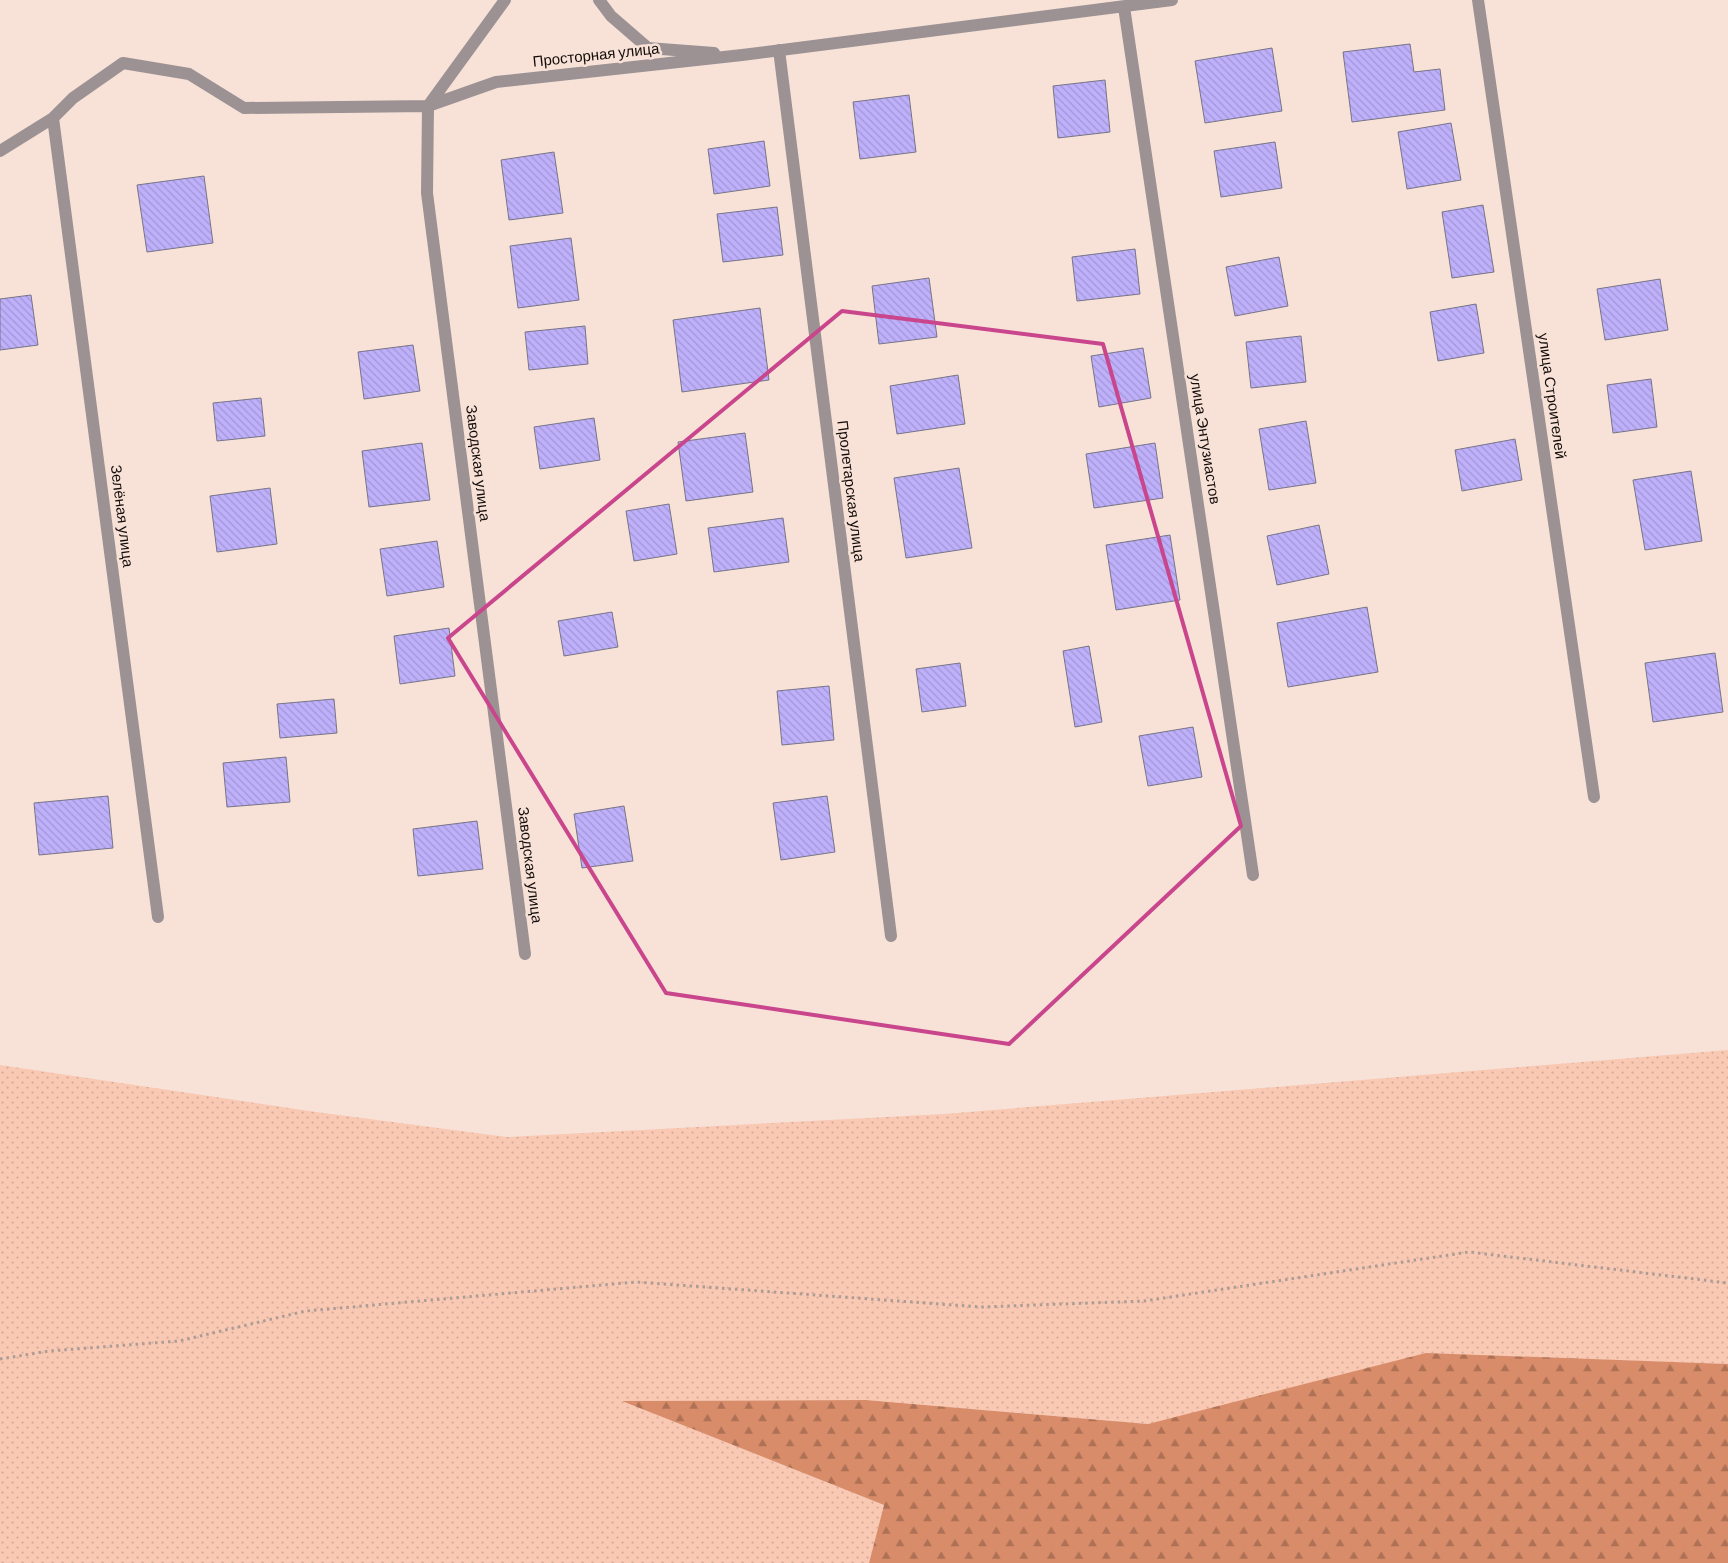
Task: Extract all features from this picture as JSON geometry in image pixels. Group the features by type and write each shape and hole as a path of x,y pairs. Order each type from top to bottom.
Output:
{"street":[{"path":"428,106 505,0"},
{"path":"599,0 611,16 648,48 742,55"},
{"name":"Просторная улица","path":"0,151 53,118 73,98 123,63 190,74 244,108 428,106 496,82 742,55 1172,0"},
{"name":"улица Строителей","path":"1478,0 1594,797"},
{"name":"улица Энтузиастов","path":"1124,7 1253,875"},
{"name":"Пролетарская улица","path":"779,50 891,936"},
{"name":"Заводская улица","path":"428,106 427,193 525,954"},
{"name":"Зелёная улица","path":"53,118 158,917"}],"path":[{"path":"0,1359 49,1351 179,1341 306,1311 636,1282 981,1307 1144,1301 1469,1252 1728,1283"}],"highlighted area":[{"path":"842,311 1103,344 1241,826 1009,1044 666,993 448,638"}],"shaded area":[{"path":"1728,1050 1728,1364 1462,1355 1148,1424 866,1400 624,1401 884,1505 869,1563 0,1563 0,1065 316,1112 507,1137 944,1114"}],"green space":[{"path":"1426,1353 1728,1364 1728,1563 869,1563 884,1505 622,1401 866,1400 1148,1424"}],"building":[{"path":"1410,44 1414,72 1440,69 1445,110 1352,122 1343,52"},
{"path":"1272,48 1282,111 1205,123 1195,61"},
{"path":"1105,80 1110,132 1058,138 1053,86"},
{"path":"909,95 916,152 860,159 853,102"},
{"path":"1451,123 1461,180 1407,189 1398,132"},
{"path":"764,141 770,186 714,194 708,149"},
{"path":"1275,142 1282,188 1221,197 1214,151"},
{"path":"554,152 563,213 509,220 501,160"},
{"path":"204,176 213,243 147,252 137,185"},
{"path":"1483,205 1494,272 1452,278 1442,212"},
{"path":"777,207 783,255 723,262 717,214"},
{"path":"571,238 579,300 518,308 510,246"},
{"path":"1135,249 1140,294 1077,301 1072,257"},
{"path":"1279,257 1288,306 1235,316 1226,267"},
{"path":"929,278 937,337 879,344 872,286"},
{"path":"1660,279 1668,330 1605,340 1597,289"},
{"path":"31,295 38,345 0,350 0,299"},
{"path":"1476,304 1484,353 1438,361 1430,312"},
{"path":"760,308 769,380 682,392 673,320"},
{"path":"585,326 588,364 529,370 525,332"},
{"path":"1301,336 1306,382 1251,388 1246,342"},
{"path":"413,345 420,391 364,399 358,352"},
{"path":"1143,348 1151,398 1099,407 1091,356"},
{"path":"958,375 965,424 897,434 890,386"},
{"path":"1651,379 1657,427 1613,433 1607,385"},
{"path":"261,398 265,436 217,441 213,403"},
{"path":"594,418 600,460 540,469 534,427"},
{"path":"1306,421 1316,483 1269,490 1259,429"},
{"path":"745,433 753,492 686,501 678,442"},
{"path":"1515,439 1522,480 1462,491 1455,450"},
{"path":"422,443 430,500 369,507 362,451"},
{"path":"1155,443 1163,498 1094,508 1086,454"},
{"path":"959,468 972,548 906,558 894,478"},
{"path":"1691,471 1702,541 1645,550 1633,480"},
{"path":"270,488 277,544 217,552 210,496"},
{"path":"669,504 677,554 634,561 626,511"},
{"path":"783,518 789,562 714,572 708,528"},
{"path":"1319,525 1329,574 1277,585 1267,536"},
{"path":"1170,535 1180,600 1116,610 1106,545"},
{"path":"437,541 444,587 387,596 380,549"},
{"path":"1367,607 1378,672 1288,687 1277,623"},
{"path":"612,612 618,647 564,656 558,621"},
{"path":"449,628 455,676 400,684 394,636"},
{"path":"1089,646 1102,722 1075,727 1063,651"},
{"path":"1715,653 1723,712 1653,722 1645,663"},
{"path":"960,663 966,706 922,712 916,669"},
{"path":"829,686 834,740 782,745 777,691"},
{"path":"334,699 337,733 280,738 277,704"},
{"path":"1193,727 1202,777 1148,786 1139,736"},
{"path":"286,757 290,802 227,807 223,763"},
{"path":"108,796 113,848 39,855 34,803"},
{"path":"827,796 835,852 781,860 773,803"},
{"path":"624,806 633,861 582,868 574,814"},
{"path":"477,821 483,869 418,876 413,829"}]}
